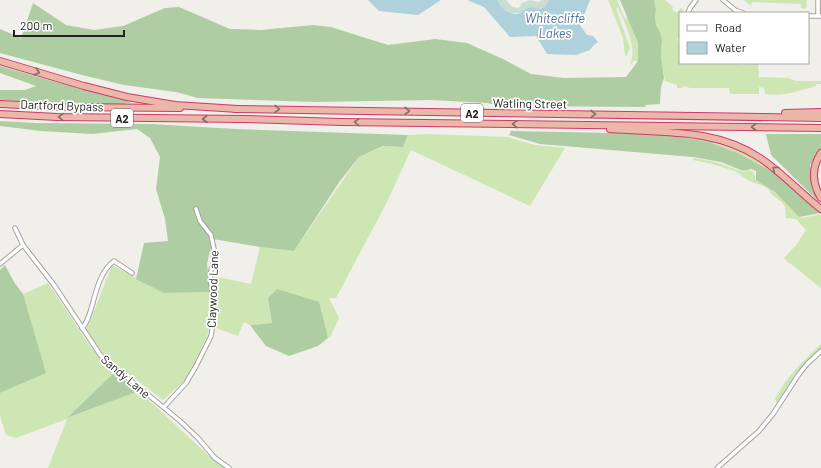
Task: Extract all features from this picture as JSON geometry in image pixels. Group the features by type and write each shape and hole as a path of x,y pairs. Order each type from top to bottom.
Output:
{"highway":[{"name":"A2","path":"0,60 84,86 127,97 176,105 236,109"},
{"name":"Dartford Bypass","path":"0,104 62,107 236,109"},
{"name":"Watling Street","path":"236,109 821,118"},
{"path":"705,116 821,112"},
{"name":"Dartford Bypass","path":"0,114 65,117 244,119"},
{"name":"Watling Street","path":"244,119 341,122 821,128"},
{"path":"554,125 680,133 721,140 742,148 760,158 821,209"},
{"path":"821,153 814,170 817,191 821,198"}],"street":[{"path":"724,0 733,11"},
{"path":"818,0 819,16"},
{"path":"688,12 694,1"},
{"name":"Claywood Lane","path":"164,407 186,383 204,352 211,336 213,303 210,274 213,264 214,249 210,235 200,221 196,209"},
{"name":"Sandy Lane","path":"15,228 23,245 54,285 101,356 164,407 198,438 215,458 229,468"},
{"path":"0,264 23,245"},
{"path":"82,328 87,323 96,292 108,266 114,261 132,273"},
{"path":"717,468 759,431 773,414 799,374 821,351"}],"green space":[{"path":"498,0 506,0 512,7 518,9 522,3 530,0 538,2 542,0 549,0 543,8 528,9 521,13 511,13 501,6"},
{"path":"608,0 617,0 625,19 628,18 638,43 638,61 637,62 635,60 629,66 632,60 632,45 630,36 617,7 616,8 630,48 626,57 623,38"},
{"path":"620,0 654,0 656,9 656,25 662,39 661,56 664,78 661,87 660,104 646,105 645,107 501,106 487,103 431,100 316,102 198,98 176,92 124,85 0,53 0,29 21,38 33,3 66,25 94,30 123,26 165,8 179,7 230,29 261,30 313,25 331,27 388,45 435,39 467,43 503,59 531,74 564,78 626,77 638,61 638,43"},
{"path":"654,0 665,0 673,7 672,9 676,13 681,8 683,10 682,12 679,12 679,38 677,39 679,44 679,64 758,64 759,78 788,78 796,81 821,81 821,84 816,84 816,86 797,92 778,95 765,94 764,88 759,87 759,94 730,94 729,88 690,88 684,86 682,88 677,88 677,85 665,81 661,56 662,39 656,25 656,9"},
{"path":"744,0 807,0 806,9 801,8 801,4 752,2 751,6"},
{"path":"0,66 132,102 124,104 75,104 0,100 0,90 25,90 36,86 0,73"},
{"path":"0,121 36,123 151,124 236,129 408,135 403,147 383,146 359,157 340,181 294,251 213,239 207,264 210,292 164,293 136,279 144,243 168,241 165,219 156,189 160,157 150,138 137,129 92,134 41,131 0,126"},
{"path":"511,131 663,134 709,142 738,153 778,175 821,213 799,217 775,192 756,180 756,171 751,169 743,171 721,162 693,157 540,144 509,135"},
{"path":"426,134 508,137 535,145 565,148 530,206 411,150 386,204 336,298 329,298 339,318 330,338 268,298 272,323 250,325 244,322 238,336 216,328 213,276 251,284 260,247 294,251 359,157 385,146 403,147 408,135"},
{"path":"766,134 821,134 821,148 810,165 812,188 819,202 771,155"},
{"path":"671,135 712,139 752,155 778,175 733,151 709,142"},
{"path":"693,158 715,162 743,172 748,170 754,172 755,179 775,192 799,217 802,218 821,214 821,288 784,258 797,244 806,230 796,219 786,218 785,207 782,202 772,195 768,189 749,181 735,171 693,160"},
{"path":"5,265 14,282 23,294 46,373 0,393 0,270"},
{"path":"112,265 164,293 210,292 208,334 195,363 183,382 163,400 103,354 86,329"},
{"path":"48,283 92,349 115,372 68,418 139,391 208,455 225,468 48,468 67,419 16,438 6,435 0,416 0,393 45,373 23,294"},
{"path":"277,289 319,302 328,338 318,346 289,356 266,346 250,325 272,323 268,298"},
{"path":"821,344 821,349 805,365 777,404 775,399 789,377"},
{"path":"115,372 139,391 67,418"}],"water":[{"path":"368,0 441,0 418,15 379,11"},
{"name":"Whitecliffe Lakes","path":"467,0 498,0 505,10 517,14 531,7 544,7 549,0 590,0 585,13 577,21 587,35 593,36 598,42 590,50 576,55 547,54 536,36 510,37 484,7"}]}
